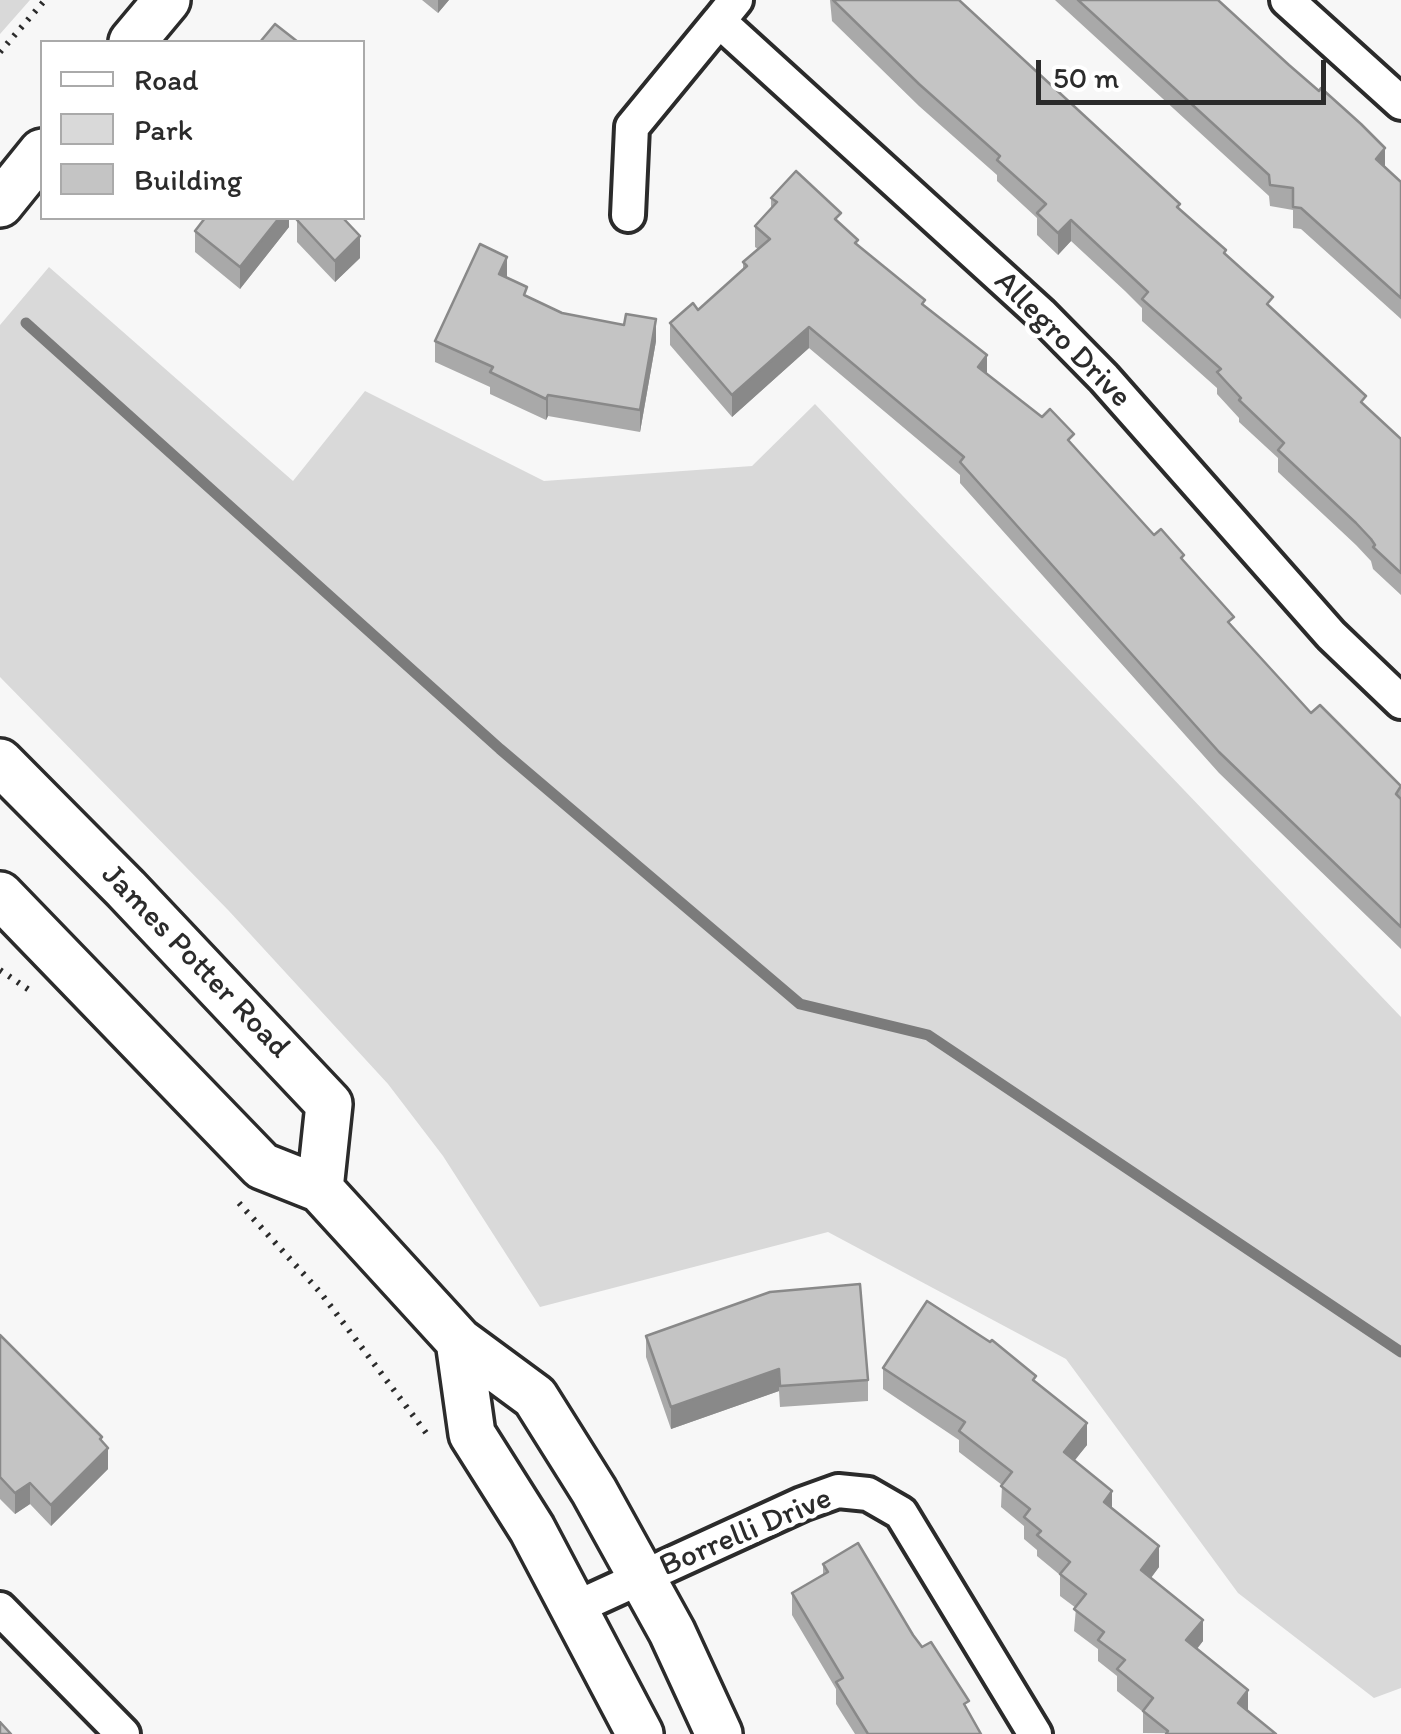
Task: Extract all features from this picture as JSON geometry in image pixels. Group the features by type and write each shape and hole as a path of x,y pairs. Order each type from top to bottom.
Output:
{"main road":[{"path":"134,40 167,0"},
{"path":"0,204 40,154"},
{"name":"James Potter Road","path":"0,762 180,945 328,1104 320,1189"},
{"path":"0,895 262,1166 320,1189 459,1341 535,1397 594,1490 680,1646 720,1734"},
{"path":"459,1341 472,1434 532,1529 640,1734"}],"street":[{"path":"1287,0 1401,103"},
{"path":"628,215 632,127 727,10"},
{"name":"Allegro Drive","path":"727,10 1104,378 1331,635 1401,702"},
{"name":"Borrelli Drive","path":"575,1608 802,1504 838,1491 868,1494 901,1512 1035,1734"},
{"path":"0,1609 123,1734"}],"path":[{"path":"0,52 45,0"},
{"path":"0,970 46,1002"},
{"path":"230,1193 320,1292 432,1440"}],"green space":[{"path":"0,0 30,0 0,34"},
{"path":"49,267 293,481 365,391 544,481 752,466 815,404 1401,1017 1401,1688 1374,1698 1238,1593 1066,1359 828,1232 540,1307 443,1156 388,1084 229,911 0,677 0,325"}],"building":[{"path":"833,0 959,0 1180,204 1177,207 1273,297 1267,304 1366,396 1361,402 1401,439 1401,573 1373,547 1356,523 1278,450 1284,443 1239,400 1217,372 1221,369 1142,299 1148,292 1071,220 1058,233 1037,213 1046,204 997,160 1000,156"},
{"path":"1078,0 1218,0 1361,124 1385,148 1376,159 1401,182 1401,298 1301,208 1293,207 1293,188 1270,185 1269,175"},
{"path":"275,24 295,40 262,40"},
{"path":"796,171 841,213 835,219 858,240 855,243 925,300 922,304 987,355 978,367 1042,417 1050,409 1074,434 1068,440 1154,535 1161,529 1184,555 1181,558 1234,617 1228,622 1311,713 1320,705 1401,786 1396,794 1401,799 1401,927 1219,752 960,462 964,457 809,327 732,395 670,323 693,303 698,310 747,266 743,262 770,239 755,226 777,202 771,198"},
{"path":"203,220 277,220 240,267 195,231"},
{"path":"297,220 345,220 360,236 335,261"},
{"path":"480,244 507,257 499,274 527,287 524,295 562,313 624,325 626,314 656,319 640,410 548,395 546,399 490,372 493,367 435,341"},
{"path":"860,1284 868,1380 780,1386 779,1369 671,1407 646,1336 770,1292"},
{"path":"927,1301 992,1340 1036,1376 1033,1380 1087,1423 1064,1452 1112,1491 1104,1502 1159,1546 1141,1570 1203,1620 1186,1640 1248,1690 1238,1703 1276,1734 1166,1734 1168,1731 1143,1711 1153,1698 1117,1669 1125,1660 1098,1640 1104,1632 1074,1609 1086,1594 1060,1574 1070,1562 1037,1535 1041,1531 1024,1517 1030,1509 1001,1486 1012,1472 959,1431 965,1422 883,1368"},
{"path":"0,1335 102,1437 108,1448 51,1505 30,1483 15,1493 0,1477"},
{"path":"858,1543 913,1635 922,1647 931,1642 969,1701 964,1704 981,1734 868,1734 836,1682 843,1678 792,1593 828,1572 823,1564"},
{"path":"0,1722 11,1734 0,1734"}],"waterway":[{"path":"26,323 500,749 800,1004 928,1035 1401,1352"}]}
